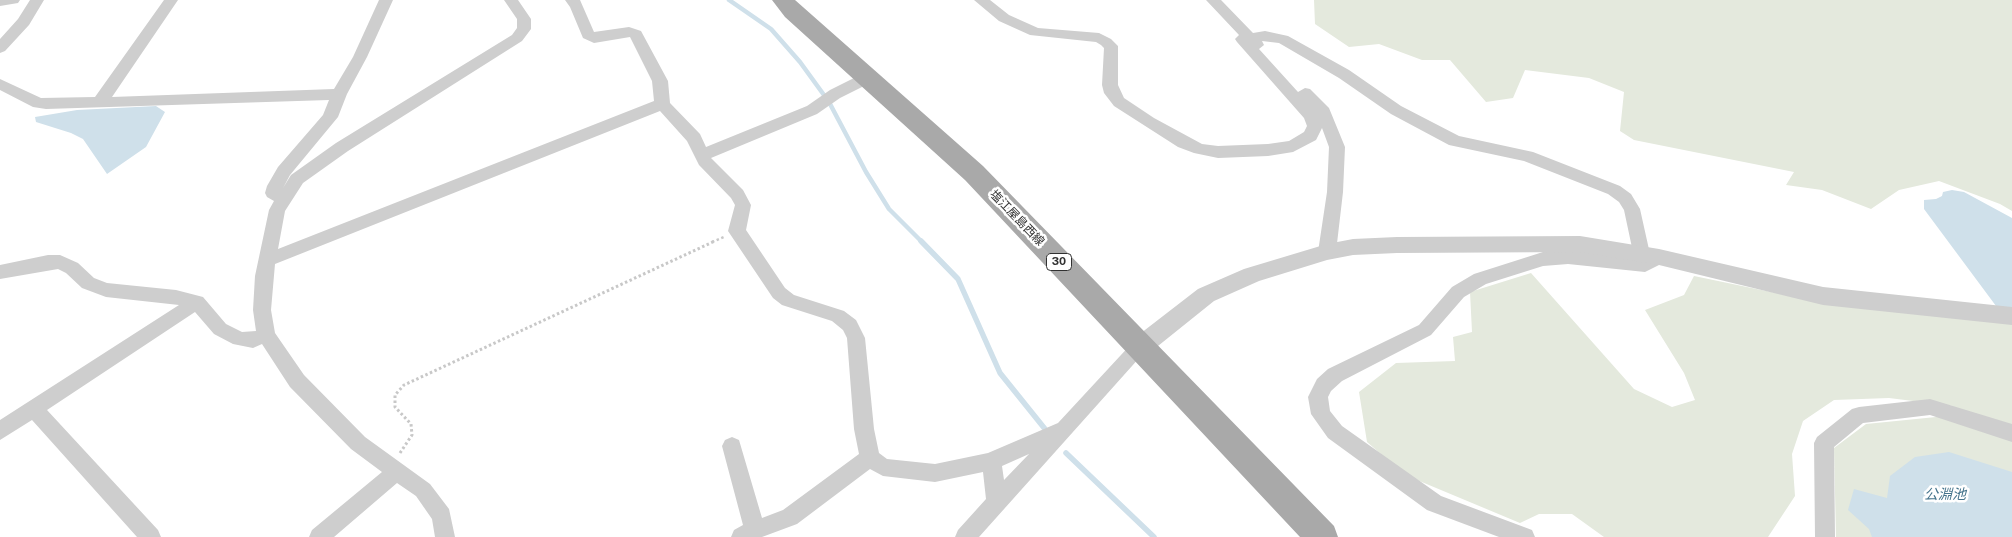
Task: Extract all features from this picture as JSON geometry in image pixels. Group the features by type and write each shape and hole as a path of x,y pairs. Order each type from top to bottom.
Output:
{"main road":[{"name":"塩江屋島西線","path":"783,0 794,12 974,173 1322,537"}],"street":[{"path":"0,2 13,0"},
{"path":"0,48 24,22 38,0"},
{"path":"100,102 171,0"},
{"path":"284,198 273,193 275,186 284,171 330,116 386,0"},
{"path":"445,537 442,516 423,490 358,442 297,381 266,335 262,310 267,260 277,210 298,179 318,162 433,92 470,65 517,38 524,29 524,19 511,0"},
{"path":"572,0 577,6 588,35 594,38 629,32 636,34 660,80 662,104 684,125 694,138 705,161 737,194 743,205 737,231 779,293 788,300 838,316 850,325 856,338 864,429 870,458 883,467 935,472 991,461 1064,429"},
{"path":"981,0 1004,18 1035,32 1099,38 1106,42 1110,46 1110,85 1112,93 1119,102 1184,143 1200,149 1218,152 1268,150 1293,146 1310,136 1315,126 1311,116 1242,39 1276,36 1344,74 1396,110 1455,141 1527,156 1614,190 1625,198 1632,209 1650,256"},
{"path":"1213,0 1324,112 1331,126 1337,147 1335,192 1327,252"},
{"path":"702,155 812,110 835,94 867,78"},
{"path":"0,84 38,103 339,94"},
{"path":"267,260 662,104"},
{"path":"965,537 1140,347 1206,295 1252,275 1327,252 1353,247 1397,245 1552,243 1595,246 1650,256 1823,296 2012,316"},
{"path":"1526,537 1434,503 1335,432 1322,414 1318,397 1324,385 1335,375 1425,330 1458,292 1480,279 1543,258 1568,257 1645,265 1650,256"},
{"path":"0,272 48,262 60,262 72,268 88,283 106,290 176,297 197,302 220,329 240,339 253,340 266,335"},
{"path":"0,431 197,302"},
{"path":"1825,537 1824,443 1859,415 1930,407 2012,433"},
{"path":"34,409 151,537"},
{"path":"732,446 748,533 790,517 870,458"},
{"path":"991,461 997,502"},
{"path":"319,537 391,467"}],"path":[{"path":"391,467 404,450 412,435 411,424 395,407 395,395 404,385 737,231"}],"shaded area":[{"path":"1314,0 2012,0 2012,211 2000,204 1939,181 1899,190 1871,209 1822,190 1786,185 1794,172 1634,140 1620,131 1624,92 1589,78 1525,70 1513,98 1486,102 1450,60 1422,60 1379,44 1349,47 1315,24"},
{"path":"1531,273 1634,389 1672,407 1695,400 1684,373 1645,310 1684,295 1694,276 1800,298 2012,323 2012,537 1836,537 1834,448 1866,424 1936,417 1953,406 1889,398 1834,400 1803,421 1792,454 1795,496 1768,537 1604,537 1572,514 1539,514 1520,523 1405,475 1367,442 1359,392 1396,363 1455,361 1453,337 1472,332 1470,292"}],"water":[{"path":"156,106 165,112 146,147 107,174 83,139 71,133 36,122 35,117 77,110"},
{"path":"1952,190 1964,192 2012,218 2012,308 1996,306 1924,209 1924,200 1936,199 1942,196 1943,192"},
{"name":"公淵池","path":"1949,452 2012,472 2012,537 1872,537 1869,529 1848,510 1854,489 1887,498 1890,476 1915,457"}],"waterway":[{"path":"729,0 771,29 800,62 829,102 866,172 889,209 921,241"},
{"path":"921,241 958,279 1000,373 1045,429"},
{"path":"1066,453 1154,537"}]}
